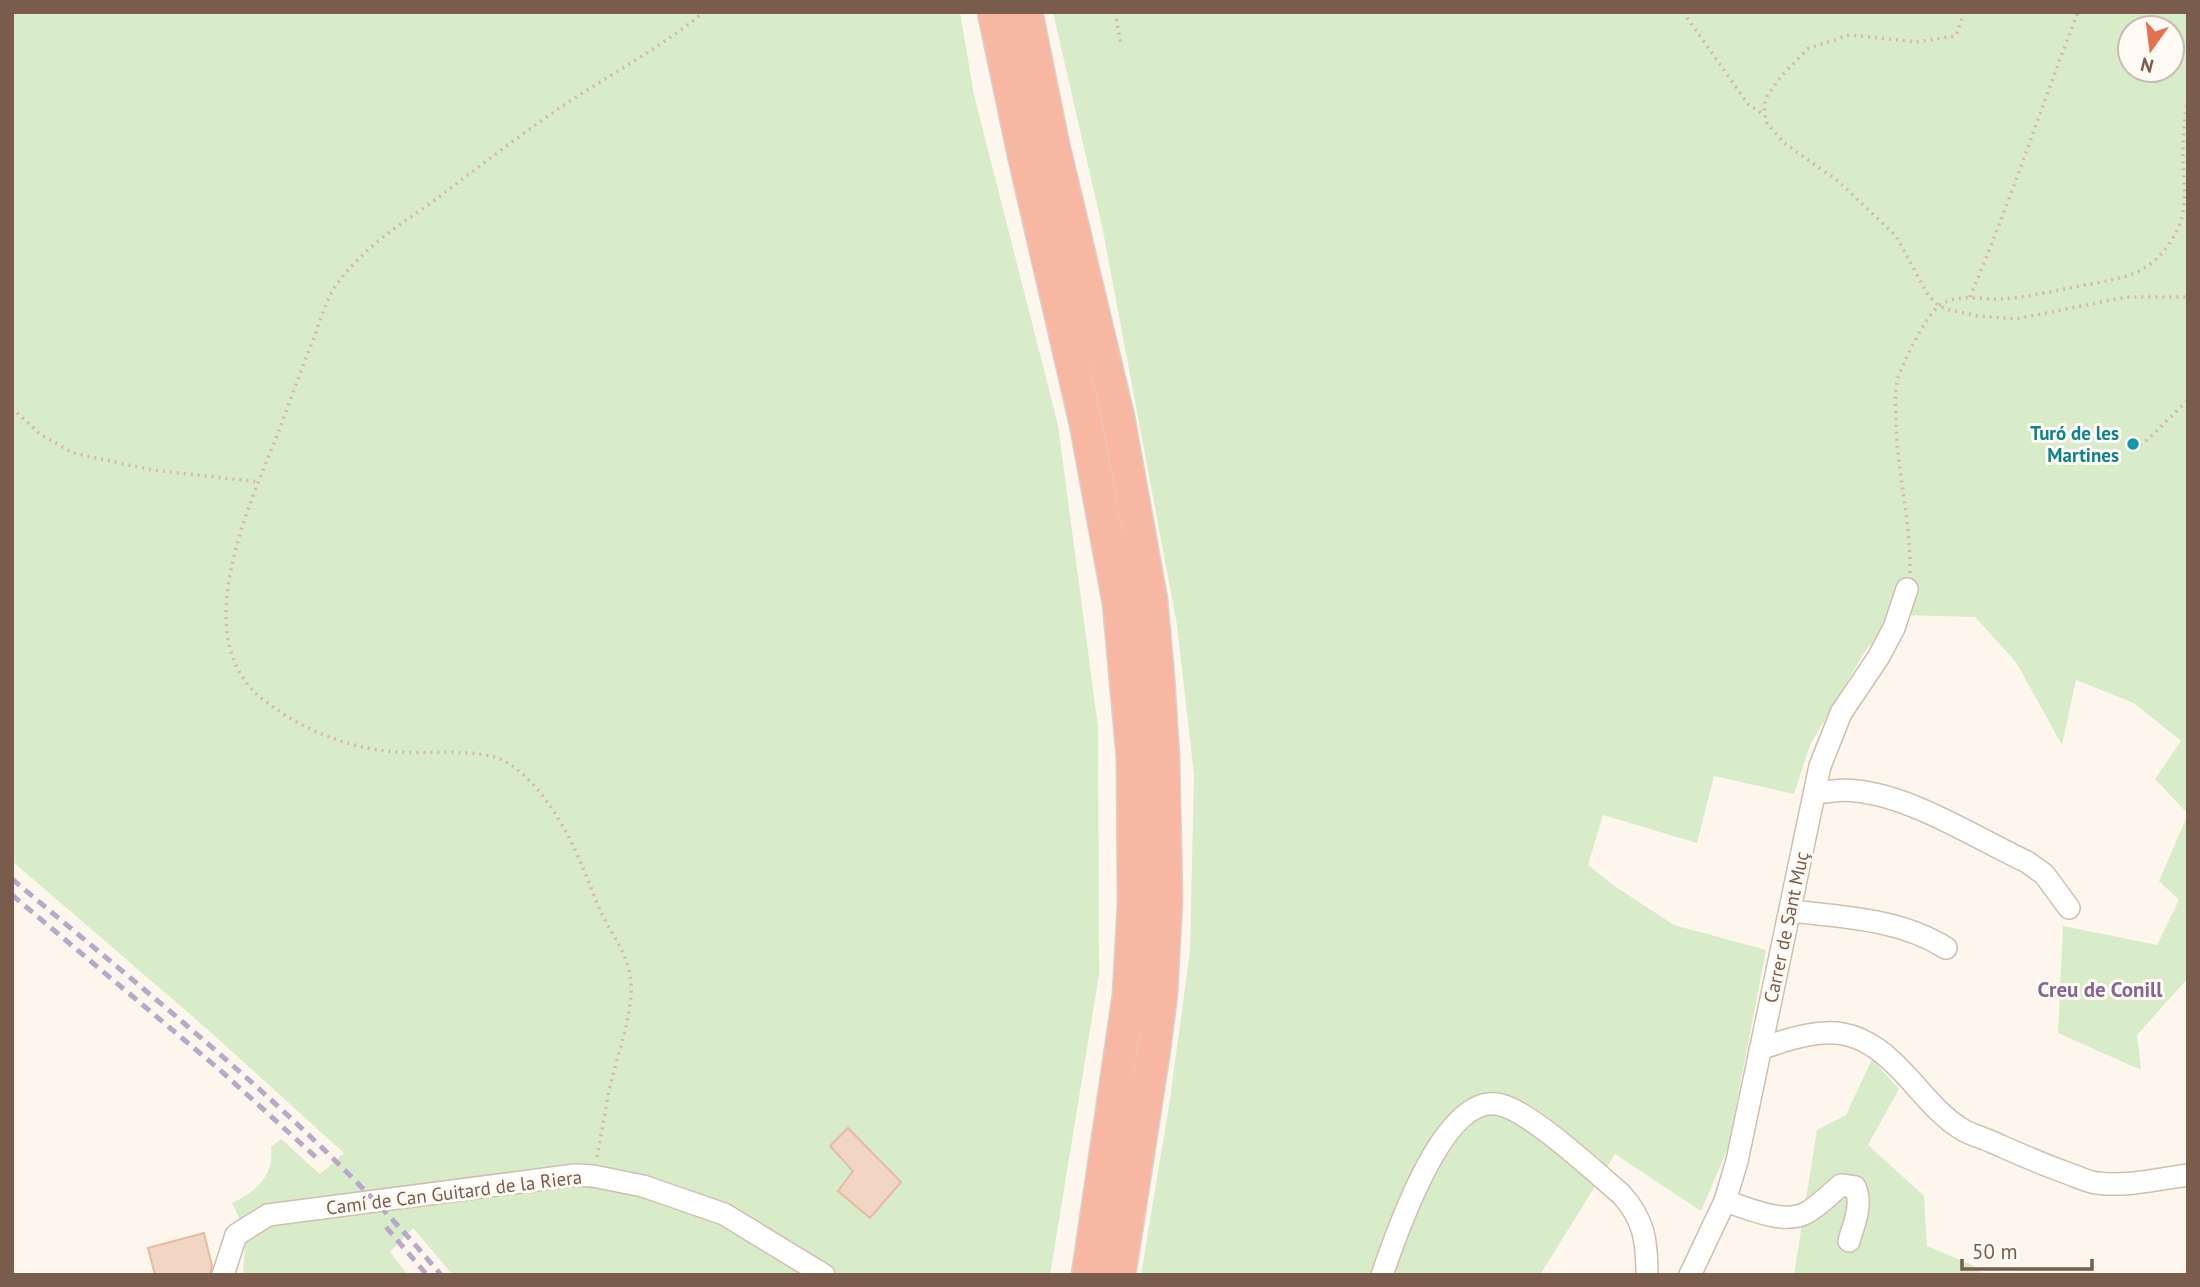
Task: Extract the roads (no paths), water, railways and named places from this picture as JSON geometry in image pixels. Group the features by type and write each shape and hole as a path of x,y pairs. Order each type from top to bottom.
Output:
{"highway":[{"path":"994,12 1089,436 1119,603 1133,758 1134,904 1129,995 1088,1275"},
{"path":"1026,12 1053,145 1120,430 1151,600 1161,730 1166,899 1161,994 1119,1275"}],"street":[{"name":"Carrer de Sant Muç","path":"1690,1275 1725,1201 1743,1136 1823,757 1841,713 1878,659 1900,615 1908,589"},
{"path":"1814,794 1856,790 1908,804 2027,862 2044,874 2069,908"},
{"path":"1791,911 1879,922 1909,929 1926,935 1946,948"},
{"path":"1760,1049 1811,1033 1843,1033 1881,1052 1897,1065 1948,1119 1965,1132 2034,1161 2095,1183 2120,1184 2188,1175"},
{"path":"1382,1275 1415,1187 1441,1143 1472,1112 1486,1105 1499,1104 1526,1116 1631,1205 1639,1217 1646,1242 1647,1275"},
{"name":"Camí de Can Guitard de la Riera","path":"223,1275 236,1235 268,1215 575,1175 643,1186 724,1214 824,1275"},
{"path":"1725,1201 1776,1215 1799,1216 1817,1206 1841,1185 1855,1187 1857,1208 1849,1241"}],"railway":[{"path":"12,879 180,1020 289,1117 393,1220 441,1275"},
{"path":"12,895 220,1070 319,1160"},
{"path":"386,1227 427,1275"}],"place":[{"name":"Turó de les Martines","path":"2133,444"}],"district":[{"name":"Creu de Conill","path":"2100,990"}]}
